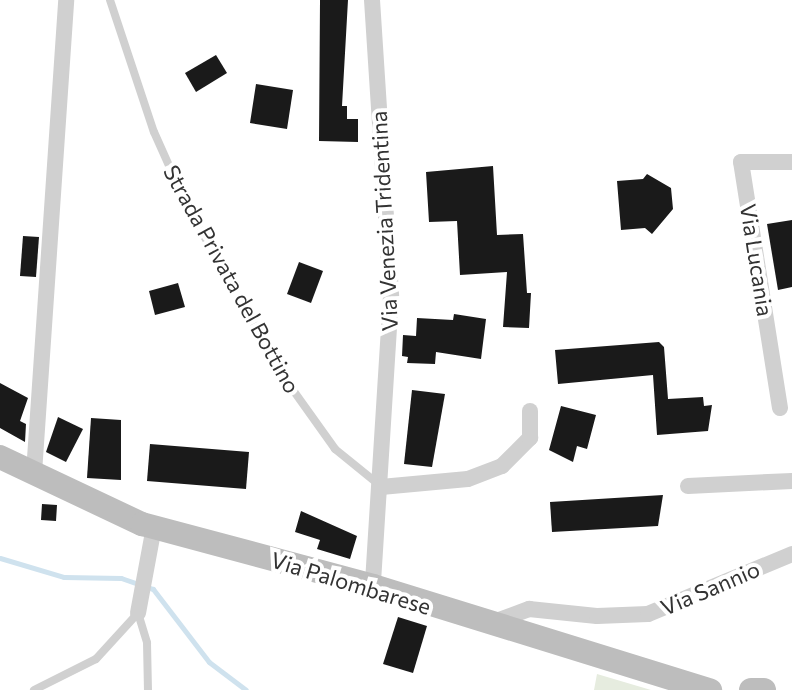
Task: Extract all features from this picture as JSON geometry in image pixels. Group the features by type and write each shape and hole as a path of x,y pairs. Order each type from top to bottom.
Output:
{"main road":[{"name":"Via Palombarese","path":"0,457 154,527 373,586 486,625 710,690"},
{"path":"751,690 764,690"}],"street":[{"path":"34,473 66,0"},
{"name":"Via Venezia Tridentina","path":"372,0 390,268 381,487 373,586"},
{"name":"Via Lucania","path":"780,408 741,162 792,162"},
{"path":"381,487 468,479 502,466 530,438 530,411"},
{"path":"688,486 792,481"},
{"path":"138,613 154,527"},
{"name":"Via Sannio","path":"486,625 522,609 597,616 648,614 792,554"}],"lane":[{"name":"Strada Privata del Bottino","path":"110,0 158,143 188,208 288,383 335,449 381,487"},
{"path":"34,690 96,659 138,613"},
{"path":"138,613 147,643 148,690"}],"shaded area":[{"path":"597,674 651,690 594,690"}],"building":[{"path":"320,0 348,0 342,106 347,106 347,119 358,119 358,142 319,141"},
{"path":"216,55 227,73 196,92 185,73"},
{"path":"256,84 293,90 287,129 250,123"},
{"path":"493,166 497,235 523,234 527,293 531,293 529,328 503,327 507,272 460,275 457,221 429,222 426,172"},
{"path":"647,174 671,188 673,209 652,234 645,228 621,230 617,181 643,179"},
{"path":"792,220 792,287 778,290 767,224"},
{"path":"23,236 39,237 36,277 20,276"},
{"path":"299,262 323,271 311,303 287,294"},
{"path":"178,283 185,307 155,315 149,291"},
{"path":"454,314 486,319 481,359 436,352 435,364 407,363 408,357 402,356 403,335 416,336 417,318 453,320"},
{"path":"659,342 664,347 668,399 703,397 704,406 712,405 708,431 657,435 653,375 558,384 555,350"},
{"path":"0,383 28,398 20,421 26,424 25,442 0,428"},
{"path":"412,390 445,394 432,467 404,464"},
{"path":"561,406 596,415 587,449 577,446 573,462 549,450"},
{"path":"58,417 83,429 66,462 46,452"},
{"path":"91,418 121,420 121,480 87,478"},
{"path":"150,444 249,452 246,489 147,481"},
{"path":"663,495 658,526 552,532 550,502"},
{"path":"42,504 57,505 56,521 41,520"},
{"path":"301,511 357,536 350,559 317,549 320,540 295,532"},
{"path":"398,617 427,626 413,673 383,664"}],"waterway":[{"path":"0,558 64,577 121,578 153,589 209,662 246,690"}]}
